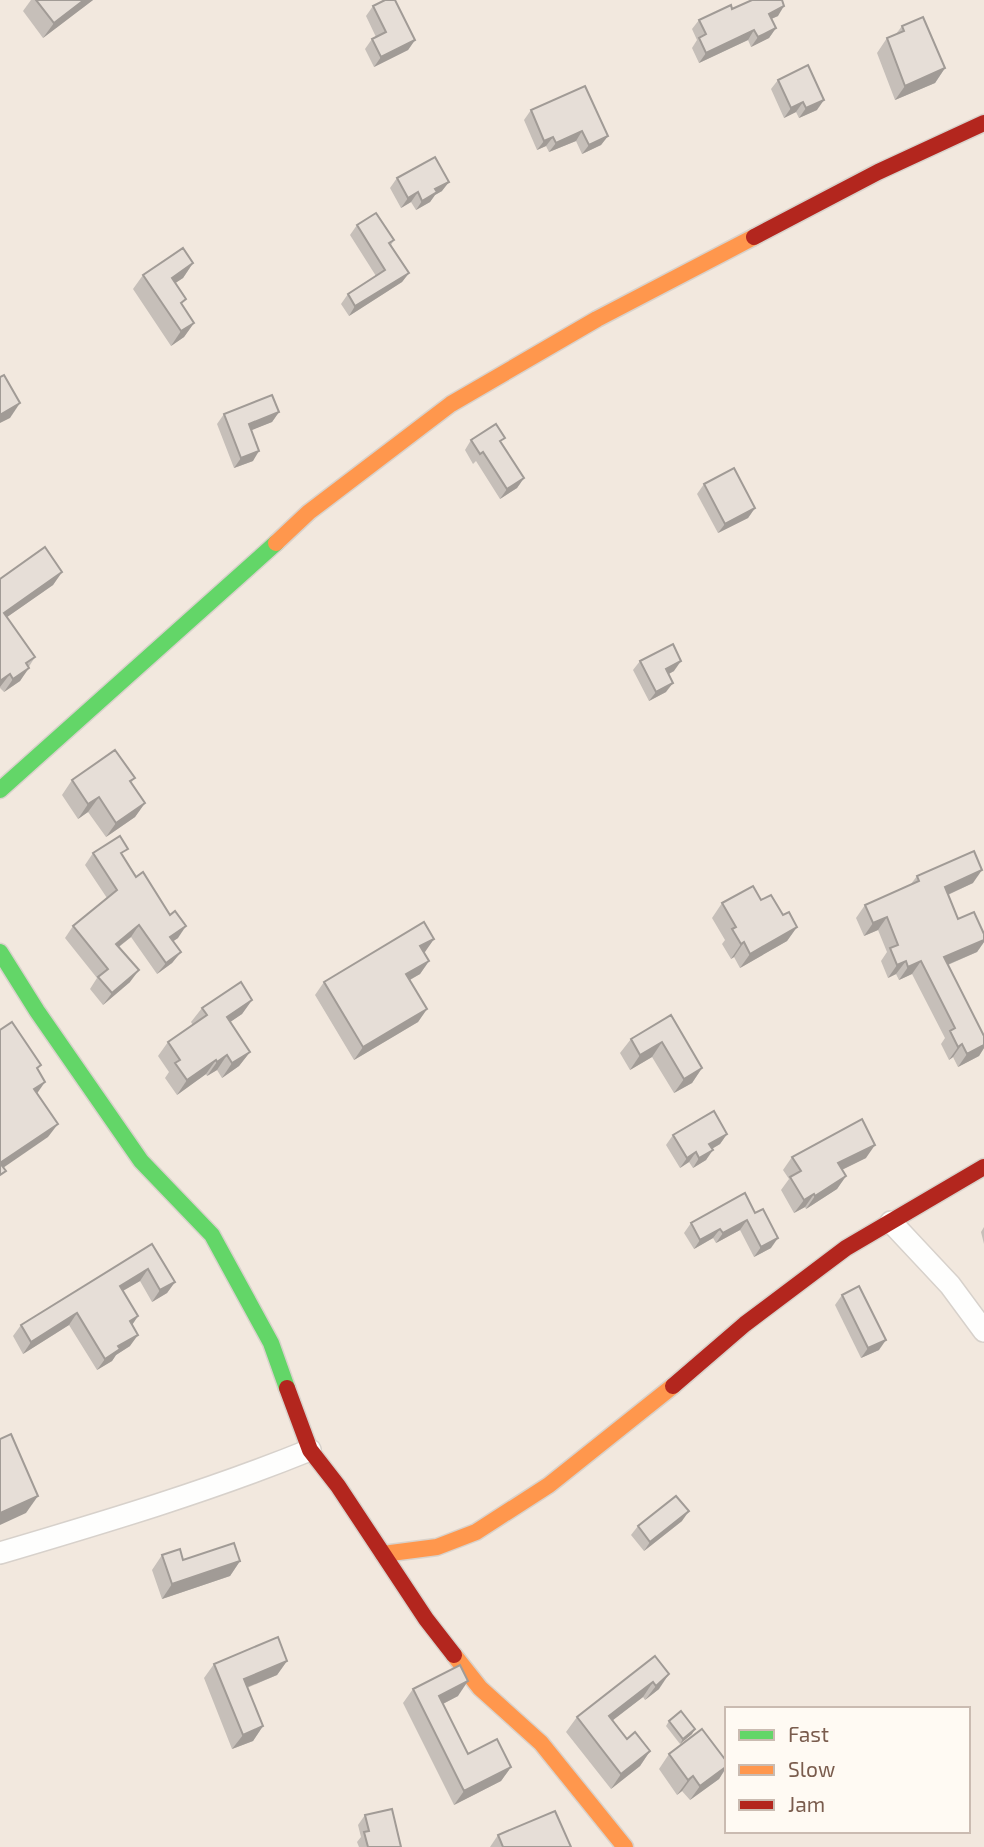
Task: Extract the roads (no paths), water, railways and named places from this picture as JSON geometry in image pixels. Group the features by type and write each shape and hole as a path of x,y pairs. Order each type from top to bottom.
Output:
{"street":[{"path":"0,790 309,512 451,404 609,313 878,172 984,123"},
{"path":"0,952 37,1011 141,1161 212,1236 271,1343 310,1450 426,1619 480,1688 541,1743 625,1847"},
{"path":"383,1554 437,1547 475,1532 514,1509 641,1413 745,1324 846,1248 984,1167"},
{"path":"891,1222 950,1285 984,1331"},
{"path":"0,1553 106,1522 248,1475 310,1450"}]}
